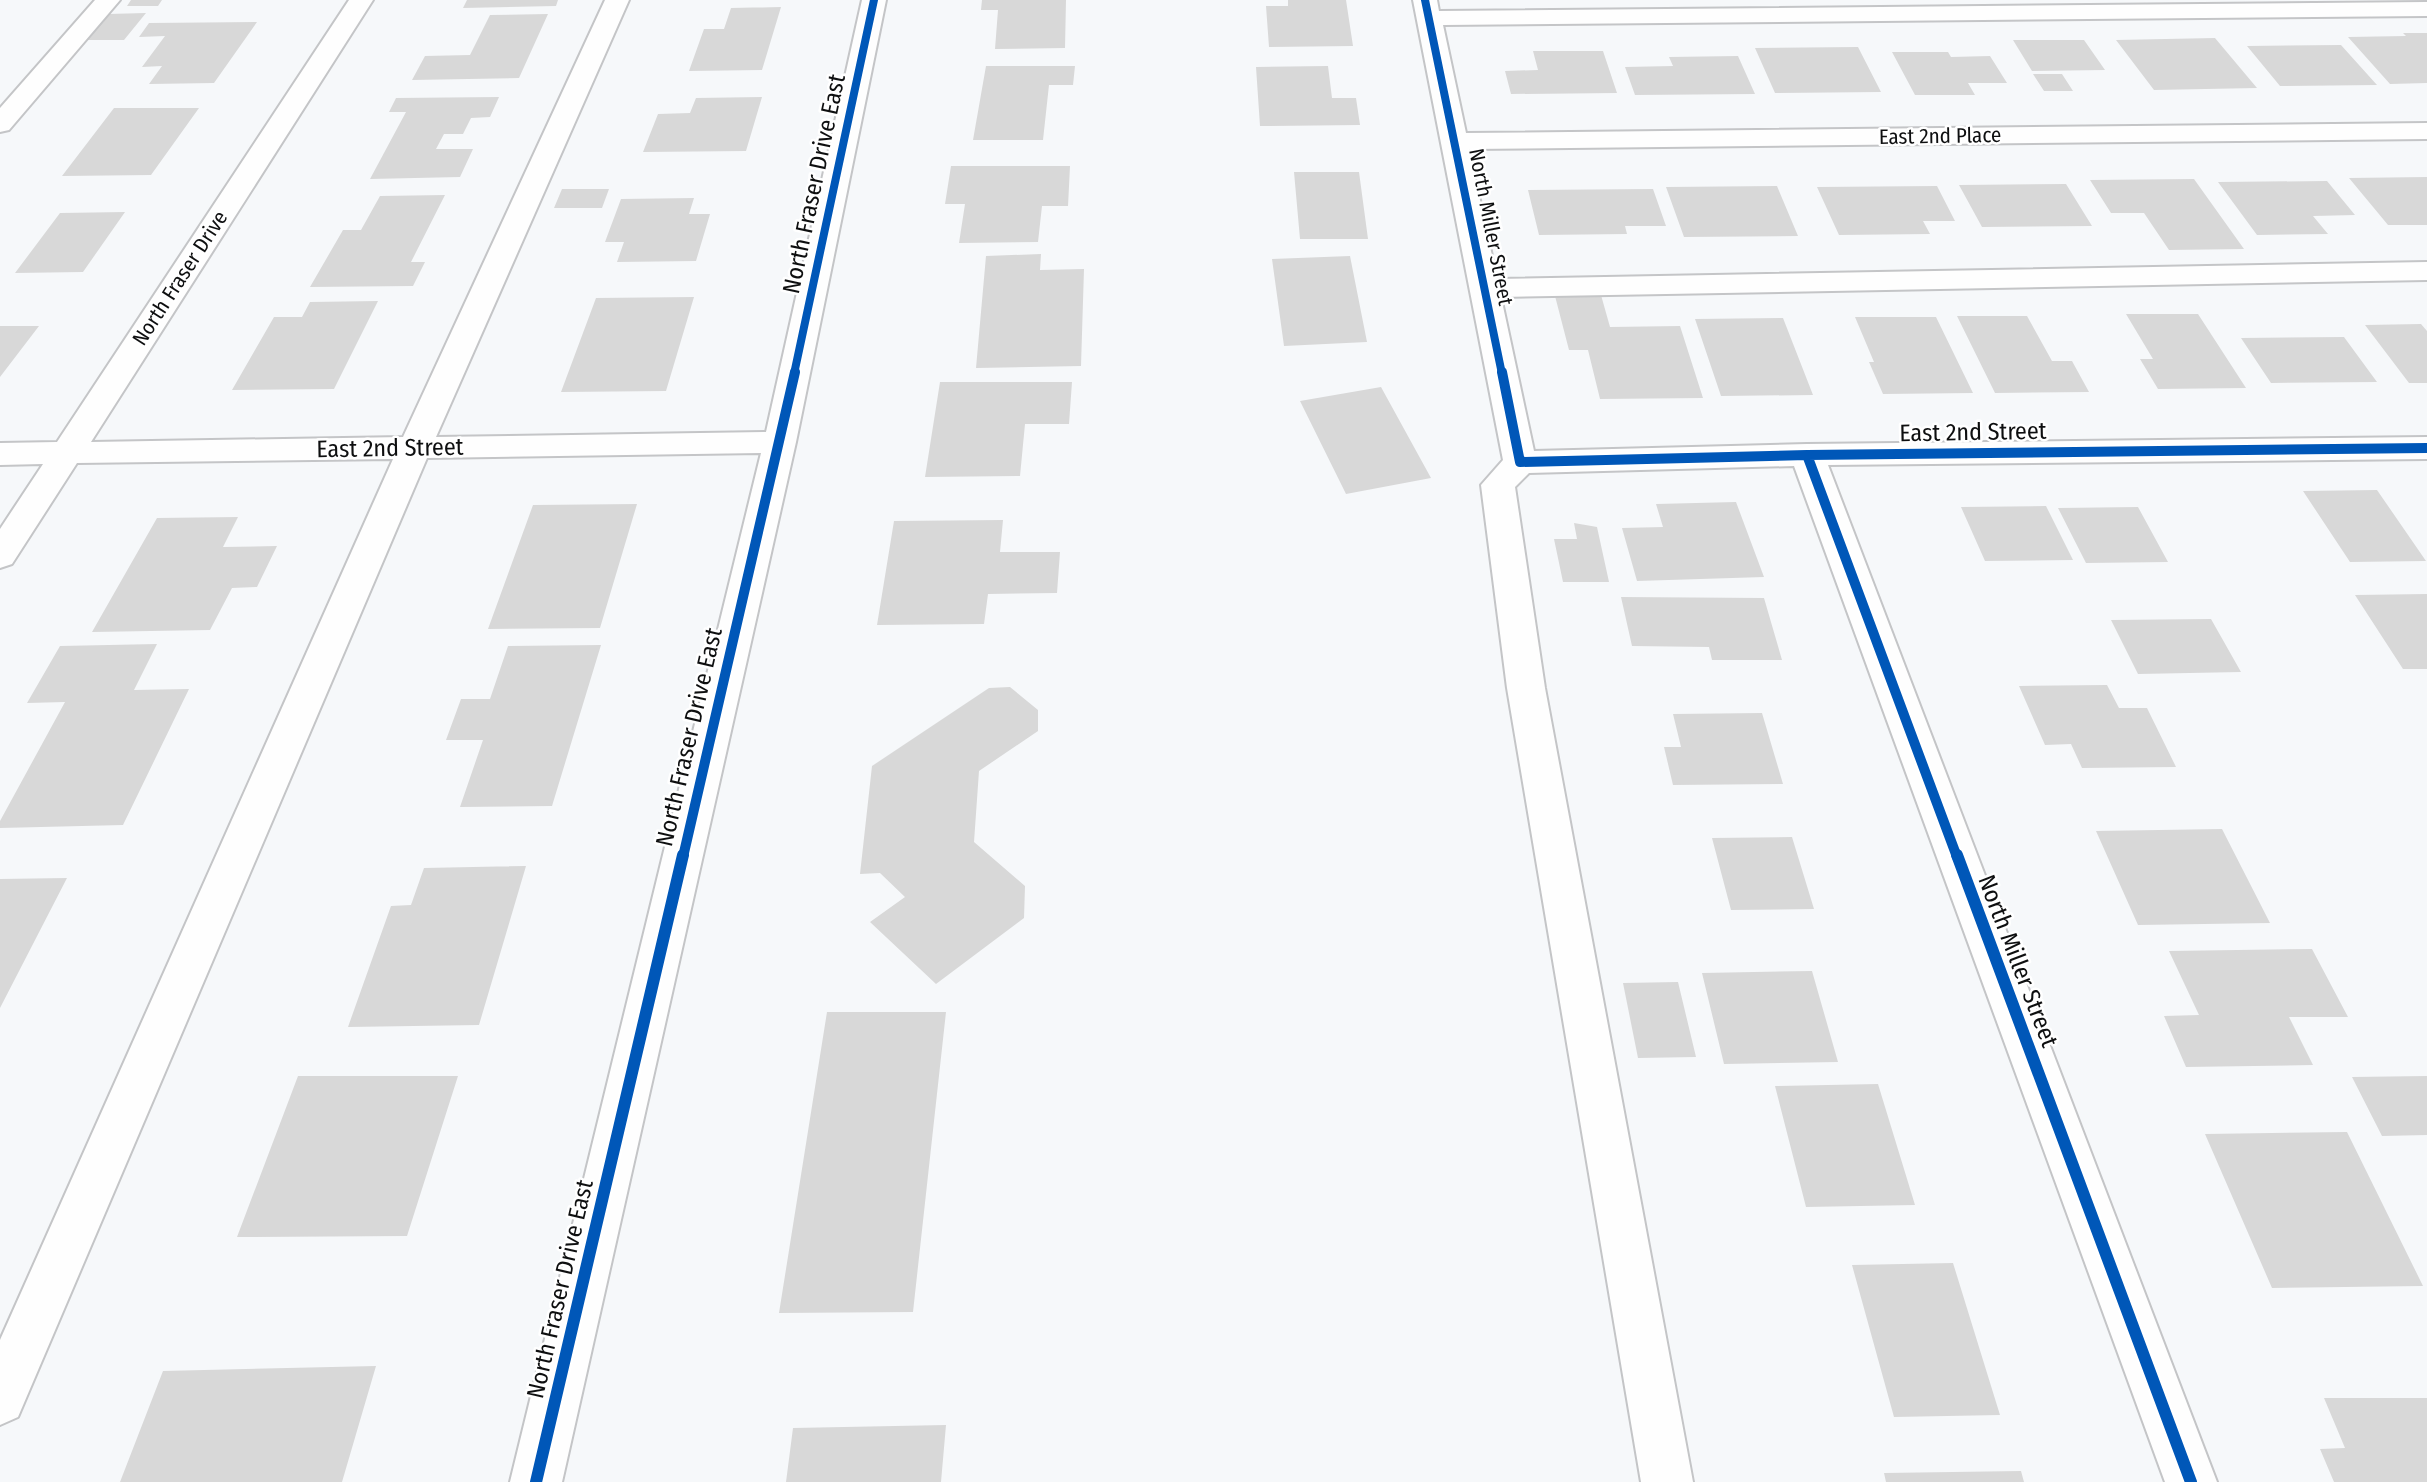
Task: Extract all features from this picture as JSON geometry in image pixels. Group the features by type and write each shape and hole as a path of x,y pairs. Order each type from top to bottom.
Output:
{"street":[{"path":"0,124 108,0"},
{"name":"North Fraser Drive","path":"0,556 361,0"},
{"path":"0,1399 415,447 617,0"},
{"name":"North Fraser Drive East","path":"536,1482 780,442 874,0"},
{"path":"1427,9 2427,9"},
{"name":"North Miller Street","path":"1427,9 1521,462"},
{"name":"East 2nd Place","path":"1454,141 2427,131"},
{"path":"1483,288 2427,271"},
{"name":"East 2nd Street","path":"0,454 780,442"},
{"name":"East 2nd Street","path":"1521,462 1807,455 2427,448"},
{"name":"North Miller Street","path":"1807,455 2191,1482"},
{"path":"1521,462 1498,485 1502,528 1529,702 1667,1482"}],"building":[{"path":"131,0 162,0 158,6 127,6"},
{"path":"467,0 558,0 556,6 463,8"},
{"path":"982,0 1066,0 1065,48 995,49 998,10 981,10"},
{"path":"1288,0 1346,0 1353,46 1269,47 1266,6 1288,6"},
{"path":"781,7 762,70 689,71 704,29 724,29 731,8"},
{"path":"146,13 124,40 87,40 108,14"},
{"path":"548,14 519,78 412,80 425,56 470,55 490,15"},
{"path":"257,22 214,83 149,84 162,66 142,67 165,36 139,37 149,23"},
{"path":"2403,33 2427,33 2427,83 2390,84 2348,37 2406,36"},
{"path":"2215,38 2257,88 2154,90 2116,40"},
{"path":"2013,40 2084,40 2105,70 2032,71"},
{"path":"2341,45 2377,85 2280,86 2247,46"},
{"path":"1858,47 1881,92 1775,93 1755,48"},
{"path":"1533,51 1603,51 1617,93 1511,94 1505,71 1538,70"},
{"path":"1892,52 1948,52 1951,57 1990,56 2007,83 1968,83 1975,95 1915,95"},
{"path":"1738,56 1755,94 1635,95 1625,67 1673,66 1669,57"},
{"path":"986,66 1075,66 1073,85 1049,85 1043,140 973,140"},
{"path":"1328,66 1332,98 1356,98 1360,125 1260,126 1256,67"},
{"path":"2033,74 2062,74 2073,91 2044,91"},
{"path":"499,97 490,117 471,118 463,134 444,134 436,149 473,149 460,177 370,179 406,112 389,112 396,98"},
{"path":"762,97 746,151 643,152 658,114 690,113 696,98"},
{"path":"114,108 199,108 151,175 62,176"},
{"path":"951,166 1070,166 1068,206 1042,206 1038,242 959,243 965,204 945,204"},
{"path":"1294,172 1359,172 1368,239 1300,239"},
{"path":"2427,177 2427,225 2388,225 2349,178"},
{"path":"2194,179 2244,249 2169,250 2144,213 2111,213 2090,180"},
{"path":"2327,181 2355,215 2313,216 2328,234 2257,235 2218,182"},
{"path":"2066,184 2092,226 1982,227 1959,185"},
{"path":"1777,186 1798,236 1684,237 1666,187"},
{"path":"1937,186 1955,221 1923,221 1930,234 1839,235 1817,187"},
{"path":"562,189 609,189 602,208 554,208"},
{"path":"1653,189 1666,226 1625,226 1627,234 1539,235 1528,190"},
{"path":"445,195 411,262 425,262 413,286 310,287 343,230 361,230 380,196"},
{"path":"694,198 689,214 710,214 696,261 617,262 624,242 605,242 621,199"},
{"path":"125,212 83,272 15,273 60,213"},
{"path":"1041,254 1040,270 1084,269 1081,366 976,368 986,256"},
{"path":"1350,256 1367,342 1284,346 1272,259"},
{"path":"1601,295 1610,327 1680,326 1703,398 1600,399 1588,350 1569,350 1555,296"},
{"path":"694,297 666,391 561,392 596,298"},
{"path":"378,301 334,389 232,390 274,317 302,317 310,302"},
{"path":"2126,314 2198,314 2246,388 2158,389 2140,359 2153,359"},
{"path":"1957,316 2027,316 2052,361 2072,361 2089,392 1995,393"},
{"path":"1855,317 1936,317 1973,393 1883,394 1869,362 1874,362"},
{"path":"1783,318 1813,395 1721,396 1695,319"},
{"path":"2421,324 2427,331 2427,383 2409,383 2365,325"},
{"path":"0,326 39,326 0,377"},
{"path":"2344,337 2377,382 2271,383 2241,338"},
{"path":"940,382 1072,382 1069,424 1025,424 1020,476 925,477"},
{"path":"1381,387 1431,478 1346,494 1300,401"},
{"path":"2377,490 2426,561 2350,562 2303,491"},
{"path":"1736,502 1764,577 1637,581 1622,528 1663,527 1656,504"},
{"path":"637,504 600,628 488,629 533,505"},
{"path":"2046,506 2073,560 1985,561 1961,507"},
{"path":"2138,507 2168,562 2086,563 2058,508"},
{"path":"238,517 223,547 277,546 257,587 232,588 210,630 92,632 157,518"},
{"path":"1003,520 1000,552 1060,552 1057,593 988,594 984,624 877,625 894,521"},
{"path":"1574,523 1597,527 1609,582 1563,582 1554,539 1577,539"},
{"path":"2427,594 2427,669 2403,669 2355,595"},
{"path":"1621,597 1764,598 1782,660 1712,660 1709,647 1632,646"},
{"path":"2211,619 2241,672 2138,674 2111,620"},
{"path":"157,644 134,690 189,689 123,825 0,828 0,821 65,702 27,703 60,646"},
{"path":"601,645 552,806 460,807 483,740 446,740 461,699 490,699 508,646"},
{"path":"2107,685 2119,708 2147,708 2176,767 2082,768 2071,744 2045,745 2019,686"},
{"path":"1010,687 1038,710 1038,731 979,771 974,842 1025,886 1024,918 936,984 870,922 905,897 880,873 860,874 872,766 989,688"},
{"path":"1762,713 1783,784 1673,785 1664,747 1681,747 1673,714"},
{"path":"2222,829 2270,923 2138,925 2096,831"},
{"path":"1792,837 1814,909 1731,910 1712,838"},
{"path":"526,866 479,1025 348,1027 391,906 411,905 424,868"},
{"path":"67,878 0,1008 0,879"},
{"path":"2312,949 2348,1017 2289,1017 2313,1065 2186,1067 2164,1016 2199,1015 2169,951"},
{"path":"1812,971 1838,1062 1724,1064 1702,973"},
{"path":"1678,982 1696,1057 1638,1058 1623,983"},
{"path":"827,1012 946,1012 913,1312 779,1313"},
{"path":"298,1076 458,1076 407,1236 237,1237"},
{"path":"2427,1076 2427,1135 2382,1136 2352,1077"},
{"path":"1878,1084 1915,1205 1806,1207 1775,1086"},
{"path":"2347,1132 2423,1286 2272,1288 2205,1134"},
{"path":"1953,1263 2000,1415 1894,1417 1852,1265"},
{"path":"376,1366 342,1482 120,1482 163,1371"},
{"path":"2324,1398 2427,1398 2427,1482 2334,1482 2320,1449 2345,1448"},
{"path":"946,1425 941,1482 786,1482 793,1428"},
{"path":"2021,1471 2024,1482 1886,1482 1884,1473"}],"cycle path":[{"path":"536,1482 780,442 874,0"},
{"path":"1425,0 1520,462 1807,455 2427,448"},
{"path":"1807,455 2191,1482"}]}
